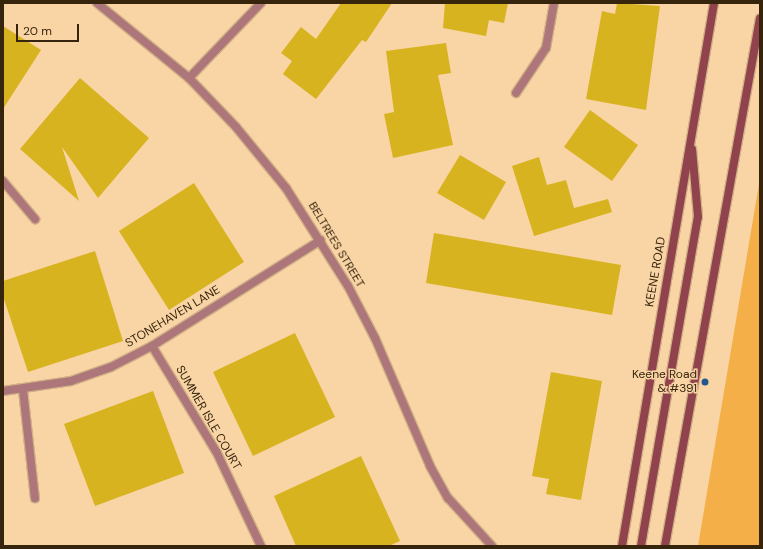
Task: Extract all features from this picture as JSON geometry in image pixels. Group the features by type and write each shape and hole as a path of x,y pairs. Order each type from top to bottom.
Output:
{"main road":[{"name":"KEENE ROAD","path":"622,546 714,3"},
{"path":"665,546 760,18"},
{"path":"641,546 698,217 691,136"}],"street":[{"name":"BELTREES STREET","path":"97,3 189,78 286,188 321,240 375,338 430,466 448,498 492,546"},
{"path":"189,78 261,3"},
{"path":"516,93 546,48 554,3"},
{"path":"3,181 35,219"},
{"name":"STONEHAVEN LANE","path":"3,391 23,390 71,381 152,346 321,240"},
{"name":"SUMMER ISLE COURT","path":"152,346 217,454 261,546"},
{"path":"23,390 35,498"}],"shaded area":[{"path":"760,178 760,546 698,546"}],"building":[{"path":"341,3 392,3 366,42 362,40 316,99 283,74 292,61 281,53 301,27 316,39"},
{"path":"445,3 508,3 504,23 489,20 486,36 443,28"},
{"path":"617,3 660,6 646,110 586,99 602,11 615,14"},
{"path":"3,26 41,50 3,109"},
{"path":"446,43 451,73 438,75 453,145 393,158 384,114 394,112 386,51"},
{"path":"80,78 149,138 98,198 62,147 79,201 20,149"},
{"path":"590,110 638,145 612,181 564,147"},
{"path":"460,155 506,182 484,220 437,193"},
{"path":"539,157 547,185 566,180 574,208 608,199 612,212 534,236 512,166"},
{"path":"194,183 244,262 169,310 119,231"},
{"path":"434,233 621,265 612,315 426,283"},
{"path":"95,251 123,341 28,372 3,296 3,281"},
{"path":"295,333 335,417 253,456 213,372"},
{"path":"551,372 602,381 581,500 546,494 549,479 532,476"},
{"path":"153,391 184,473 95,506 64,424"},
{"path":"361,456 400,541 389,546 296,546 274,496"}],"place":[{"name":"Keene Road & #391","path":"705,382"}]}
